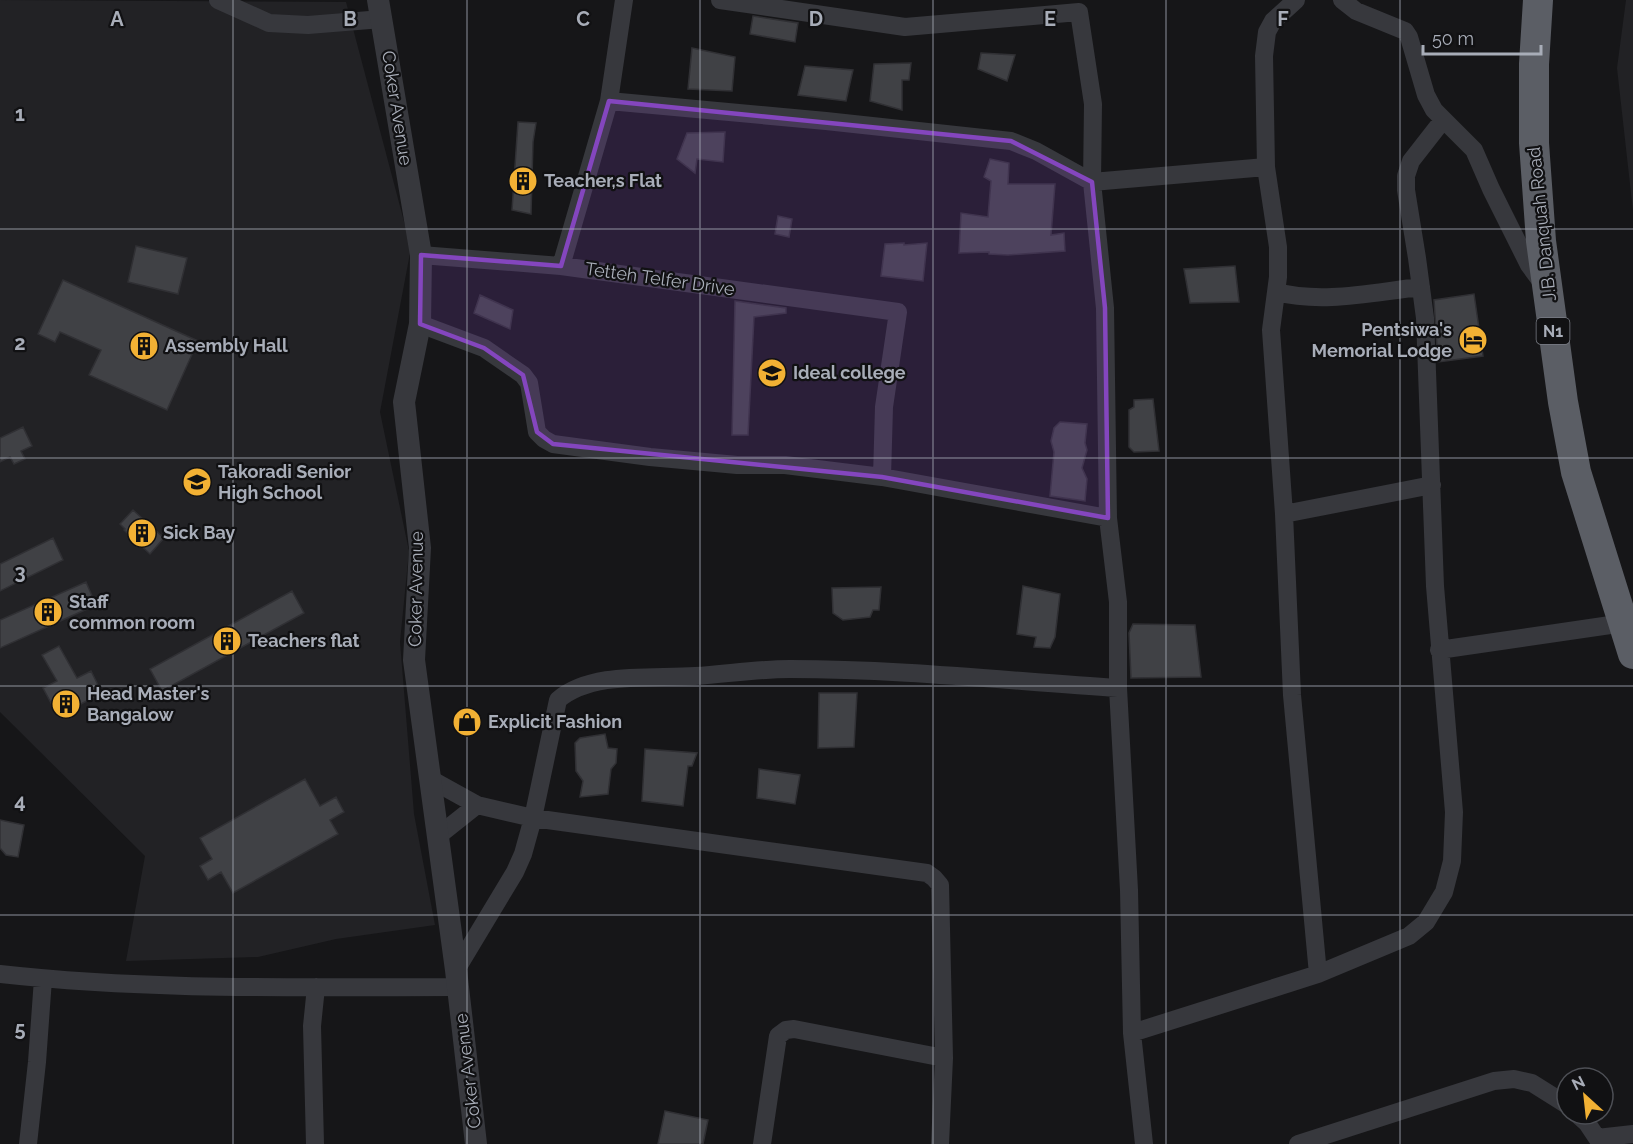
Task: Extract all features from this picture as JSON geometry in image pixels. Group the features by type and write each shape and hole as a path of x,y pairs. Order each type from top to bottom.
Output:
{"highway":[{"name":"J.B. Danquah Road","path":"1538,0 1534,64 1534,143 1541,241 1563,402 1576,472 1633,654"}],"street":[{"path":"218,0 269,23 308,25 380,9"},
{"path":"561,266 609,101 624,0"},
{"path":"720,0 905,27 1079,12 1093,104 1092,182 1105,308 1108,518 1118,602 1118,687 1129,890 1132,1033 1144,1144"},
{"path":"1296,0 1273,21 1267,32 1264,56 1266,167 1278,247 1271,330 1284,514 1292,695 1318,974"},
{"path":"1342,0 1356,11 1406,31 1426,96 1434,110 1474,150 1529,265 1548,288"},
{"name":"Coker Avenue","path":"380,9 421,255 420,324 404,402 420,548 414,660 457,978 476,1144"},
{"path":"609,101 1011,141 1036,151 1092,182 1266,167"},
{"path":"1132,1033 1318,974 1408,936 1426,922 1444,892 1452,861 1454,812 1439,650 1425,330 1421,287 1406,190 1406,176 1411,161 1443,120"},
{"name":"Tetteh Telfer Drive","path":"421,255 561,266 898,312 884,407 882,477"},
{"path":"1276,292 1298,297 1320,298 1421,287"},
{"path":"420,324 483,348 523,375 528,383 537,432 553,444 650,457 737,465 785,465 882,477 1108,518"},
{"path":"1284,514 1431,486"},
{"path":"1439,650 1624,623"},
{"path":"0,974 43,979 171,986 316,987 457,978 523,854 558,700 578,688 623,677 694,676 788,669 1118,687"},
{"path":"430,779 477,805 533,818 927,873 934,878 940,885 945,1058 940,1144"},
{"path":"438,836 477,805"},
{"path":"28,1144 43,979"},
{"path":"315,1144 312,1026 316,987"},
{"path":"762,1144 778,1036 786,1029 945,1058"},
{"path":"1298,1144 1494,1081 1514,1079 1532,1083 1555,1097"},
{"path":"1589,1126 1599,1141 1633,1134"}],"highlighted area":[{"path":"609,101 1011,141 1092,182 1105,308 1108,518 882,477 553,444 537,432 523,375 484,348 420,324 421,255 561,266"}],"shaded area":[{"name":"Takoradi Senior High School","path":"0,0 346,2 411,248 380,412 409,551 400,642 414,814 435,925 336,939 258,957 126,961 145,856 0,712"},
{"path":"1626,0 1633,0 1633,211 1617,68"}],"building":[{"path":"753,16 798,23 795,42 750,34"},
{"path":"692,48 735,57 732,91 688,89"},
{"path":"981,53 1015,55 1007,81 978,69"},
{"path":"911,63 909,80 902,80 902,110 870,101 874,64"},
{"path":"805,66 853,70 846,101 798,95"},
{"name":"Teacher,s Flat","path":"518,122 536,123 533,142 531,214 512,210"},
{"path":"725,132 723,162 697,159 695,173 677,159 687,133"},
{"path":"990,159 1009,163 1008,184 1055,184 1051,235 1064,233 1065,251 1008,255 989,254 989,252 959,253 961,213 988,217 991,181 984,177"},
{"path":"778,216 792,219 789,237 775,234"},
{"path":"904,243 904,245 927,243 923,281 881,276 885,244"},
{"path":"136,246 187,258 178,294 128,282"},
{"path":"1235,266 1239,302 1190,303 1184,269"},
{"name":"Assembly Hall","path":"63,280 198,341 167,410 89,375 101,350 60,332 55,342 38,334"},
{"path":"1474,294 1483,356 1438,362 1434,300"},
{"path":"480,295 513,310 510,329 474,313"},
{"path":"735,301 786,308 786,313 754,317 748,435 732,435"},
{"path":"1153,399 1159,451 1134,452 1129,447 1129,410 1134,407 1134,400"},
{"path":"1060,422 1087,424 1085,443 1087,450 1082,468 1087,479 1085,501 1050,496 1054,452 1051,441 1054,428"},
{"path":"23,427 32,446 21,451 25,459 14,464 10,457 0,462 0,438"},
{"name":"Sick Bay","path":"133,510 164,538 150,554 120,524"},
{"path":"53,538 63,560 0,591 0,564"},
{"name":"Staff common room","path":"86,582 96,605 0,648 0,620"},
{"path":"1023,586 1060,594 1055,637 1050,648 1034,647 1036,637 1017,634"},
{"path":"881,587 879,610 873,610 870,617 843,620 833,613 832,588"},
{"name":"Teachers flat","path":"292,591 304,613 162,691 150,669"},
{"path":"1133,624 1195,625 1201,677 1131,678 1129,633"},
{"name":"Head Master's Bangalow","path":"59,646 77,678 91,671 102,693 58,716 43,688 57,681 42,655"},
{"path":"819,693 857,693 854,747 818,748"},
{"path":"605,734 608,748 617,749 616,763 611,769 608,794 580,797 583,781 576,771 575,743 580,738"},
{"path":"645,749 697,753 692,766 688,766 683,806 642,801"},
{"path":"759,769 800,775 795,804 757,798"},
{"path":"305,779 320,806 336,797 344,812 330,820 338,834 233,893 221,872 208,880 200,866 212,859 200,838"},
{"path":"0,820 24,825 18,857 6,855 0,848"},
{"path":"665,1111 708,1120 703,1144 658,1144"}],"place":[{"name":"Teacher,s Flat","path":"523,181"},
{"name":"Pentsiwa's Memorial Lodge","path":"1473,340"},
{"name":"Assembly Hall","path":"144,346"},
{"name":"Ideal college","path":"772,373"},
{"name":"Takoradi Senior High School","path":"197,482"},
{"name":"Sick Bay","path":"142,533"},
{"name":"Staff common room","path":"48,612"},
{"name":"Teachers flat","path":"227,641"},
{"name":"Head Master's Bangalow","path":"66,704"},
{"name":"Explicit Fashion","path":"467,722"}]}
